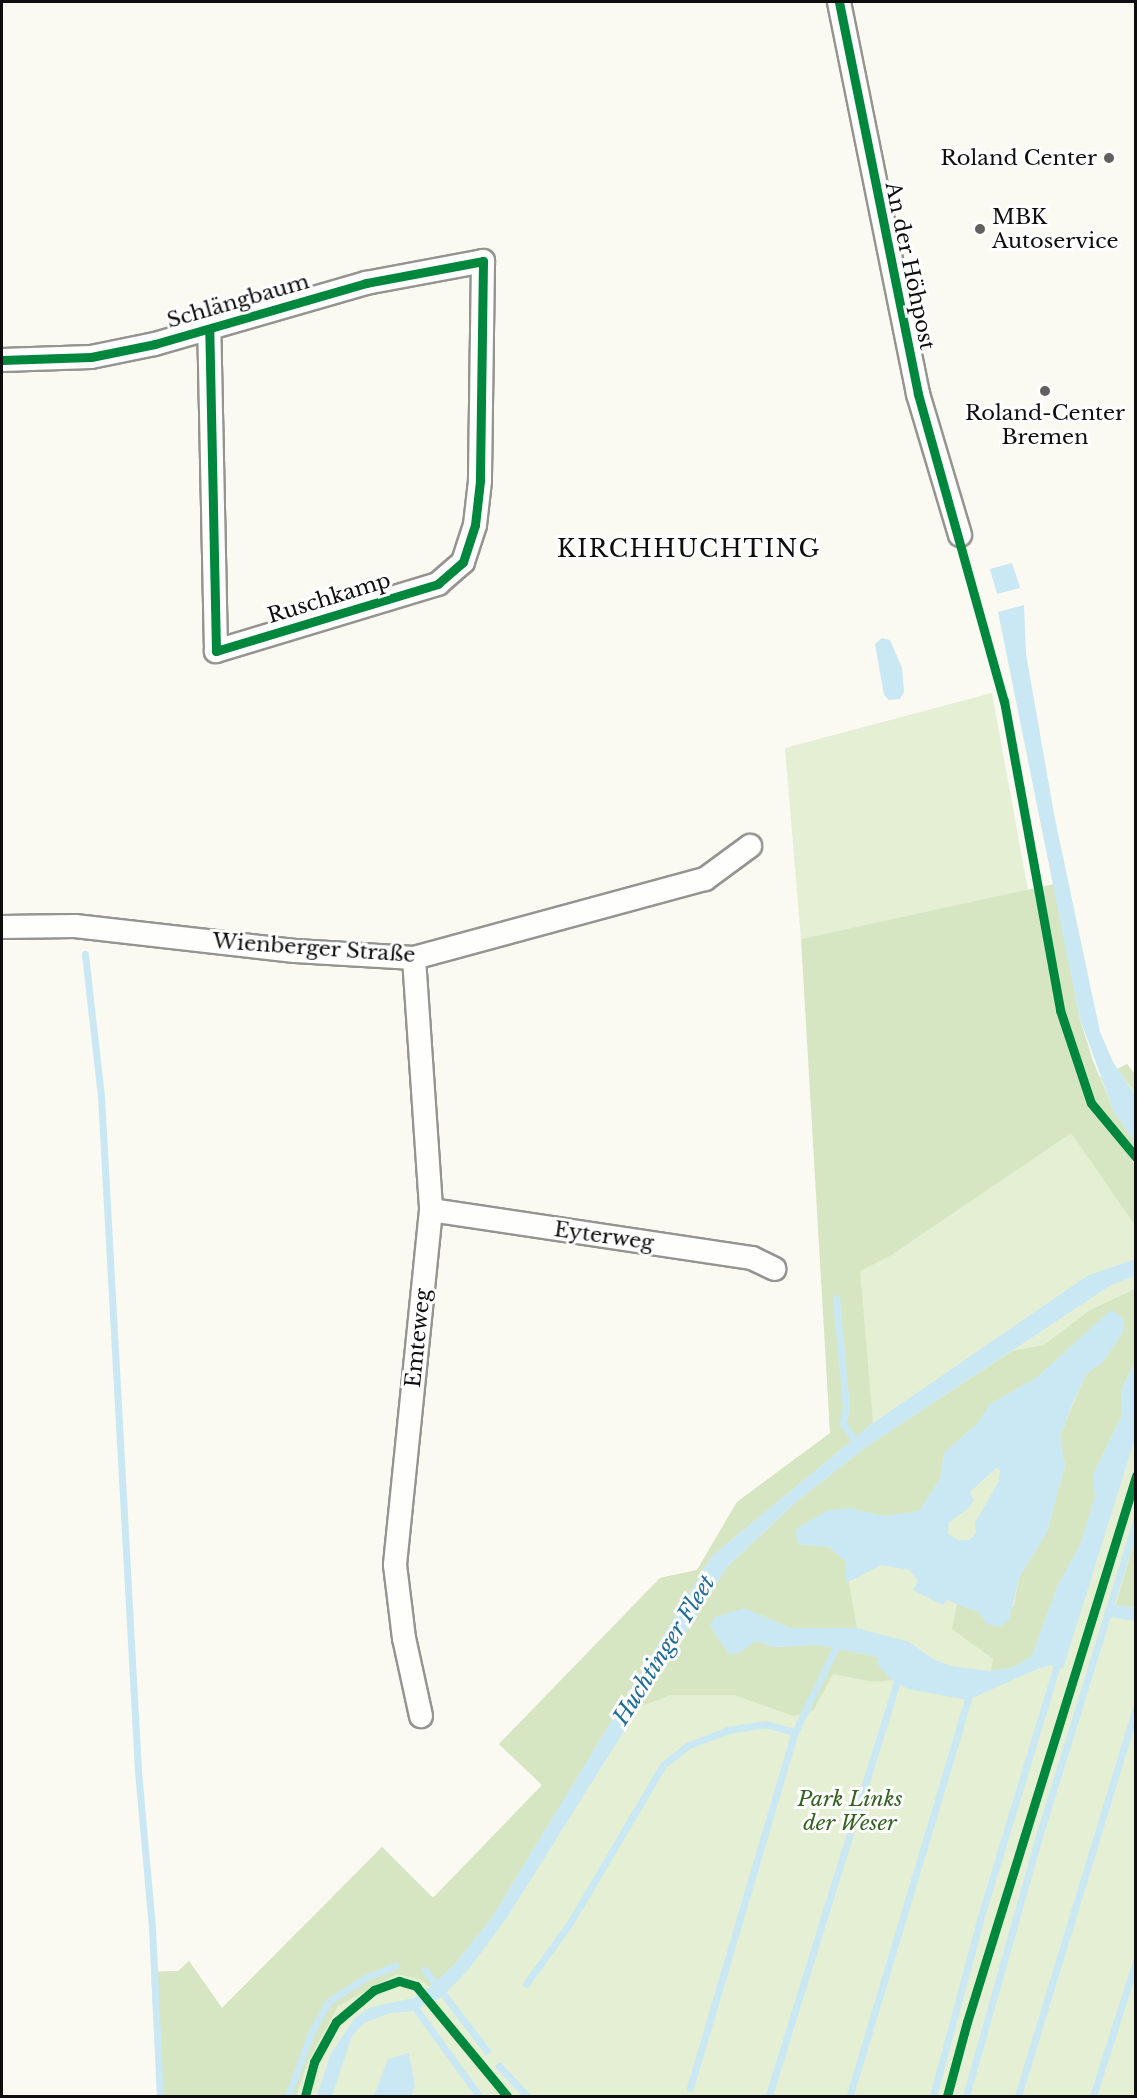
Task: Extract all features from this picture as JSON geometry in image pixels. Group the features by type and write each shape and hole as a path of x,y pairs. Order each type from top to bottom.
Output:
{"street":[{"name":"An der Höhpost","path":"839,2 918,394 960,535"},
{"name":"Schlängbaum","path":"2,360 91,357 209,329 366,283 483,261"},
{"name":"Ruschkamp","path":"209,329 216,651 438,584 463,562 475,525 480,481 483,261"},
{"name":"Wienberger Straße","path":"2,927 75,926 295,951 414,958 705,879 750,846"},
{"name":"Emteweg","path":"414,958 431,1210 395,1565 404,1638 421,1716"},
{"name":"Eyterweg","path":"431,1210 752,1258 775,1269"}],"green space":[{"path":"992,693 1028,890 801,939 785,748"},
{"path":"1054,884 1080,1019 1093,1061 1114,1112 1135,1142 1135,1225 1071,1133 890,1256 860,1271 873,1423 712,1556 491,1919 454,1965 430,1987 420,1979 397,1974 338,2006 308,2062 296,2096 158,2096 151,1972 178,1971 189,1961 222,2008 382,1847 433,1898 542,1785 499,1744 660,1578 697,1570 737,1502 830,1433 801,939"},
{"name":"Park Links der Weser","path":"1127,1064 1136,1075 1135,2096 158,2096 151,1972 178,1971 189,1961 222,2008 382,1847 433,1898 542,1785 499,1744 660,1578 697,1570 737,1502 830,1433 820,1241 1068,1092"},
{"path":"1127,1064 1135,1075 1135,1092 1117,1069"},
{"path":"1135,1289 1135,1362 1121,1390 1122,1415 1093,1475 1095,1497 1080,1545 1057,1587 1032,1656 1012,1668 991,1671 993,1659 952,1629 957,1604 978,1612 1014,1607 1019,1578 1047,1532 1065,1466 1060,1436 1086,1374 1103,1362 1112,1311 1036,1378 990,1404 978,1423 944,1453 940,1479 919,1511 884,1516 849,1508 798,1544 829,1547 845,1561 857,1628 790,1628 761,1615 710,1625 730,1654 741,1652 755,1641 774,1647 818,1645 878,1657 878,1664 892,1680 874,1682 833,1674 813,1711 794,1716 734,1695 670,1695 637,1708 727,1567 797,1501 865,1448 1012,1351 1044,1345 1090,1310"},
{"path":"1135,1538 1135,1608 1116,1605"}],"water":[{"path":"1012,563 1020,588 997,594 990,569"},
{"path":"1024,605 1026,654 1054,814 1100,1032 1113,1062 1135,1095 1135,1142 1114,1112 1080,1019 998,612"},
{"path":"882,638 890,640 902,668 904,692 900,699 889,700 884,695 875,644"},
{"name":"Huchtinger Fleet","path":"1135,1259 1135,1276 1111,1285 865,1448 797,1501 727,1567 508,1916 469,1969 442,1997 412,2011 390,2013 364,2023 352,2036 332,2096 317,2096 331,2053 355,2018 371,2007 414,1998 430,1987 454,1965 491,1919 712,1556 873,1423 1087,1276"},
{"path":"1111,1310 1124,1319 1124,1331 1103,1362 1086,1374 1072,1405 1060,1436 1065,1466 1047,1532 1019,1578 1009,1620 1000,1627 987,1624 978,1612 947,1600 943,1605 913,1590 918,1582 910,1570 881,1565 846,1583 845,1561 829,1547 797,1544 796,1529 829,1510 849,1508 884,1516 919,1511 940,1479 944,1453 978,1423 990,1404 1036,1378","holes":["996,1468 1000,1470 999,1481 975,1523 976,1533 970,1540 958,1540 948,1534 949,1522 969,1508 974,1500 970,1492"]},
{"path":"1135,1362 1135,1438 1063,1669 1050,1665 1037,1669 968,1700 908,1689 892,1680 877,1664 878,1657 818,1645 774,1647 756,1641 741,1652 730,1655 719,1640 710,1626 715,1617 744,1608 790,1628 857,1628 909,1642 933,1659 951,1666 991,1671 1012,1668 1032,1656 1057,1587 1080,1545 1095,1497 1093,1475 1122,1415 1121,1390"},
{"path":"1116,1605 1135,1608 1135,1621 1104,1616 1105,1608"},
{"path":"409,2053 415,2086 411,2096 374,2096 388,2059"}],"waterway":[{"path":"85,954 101,1096 138,1771 152,1928 160,2096"},
{"path":"836,1298 846,1408 843,1423 858,1445"},
{"path":"966,2096 1037,1843 1136,1521"},
{"path":"690,2088 795,1732 838,1643"},
{"path":"933,2096 983,1910 1059,1658"},
{"path":"769,2095 899,1674"},
{"path":"850,2095 970,1692"},
{"path":"1018,2096 1136,1708"},
{"path":"526,1984 570,1923 663,1765 687,1746 728,1730 765,1724 795,1732"},
{"path":"1093,2096 1136,1961"},
{"path":"288,2096 311,2033 328,2002 367,1977 396,1965"},
{"path":"425,1970 487,2051"},
{"path":"413,2005 479,2096"},
{"path":"499,2066 527,2096"}],"cycle path":[{"path":"839,2 918,394 1004,701 1060,1010 1091,1103 1136,1157"},
{"path":"2,360 91,357 155,344 366,283 483,261 480,481 475,525 463,562 438,584 216,651 209,329"},
{"path":"947,2096 967,2022 1136,1476"},
{"path":"305,2096 314,2062 336,2022 374,1990 399,1981 416,1986 507,2096"}],"place":[{"name":"Roland Center","path":"1109,158"},
{"name":"MBK Autoservice","path":"980,229"},
{"name":"Roland-Center Bremen","path":"1045,391"}],"district":[{"name":"KIRCHHUCHTING","path":"689,549"}]}
